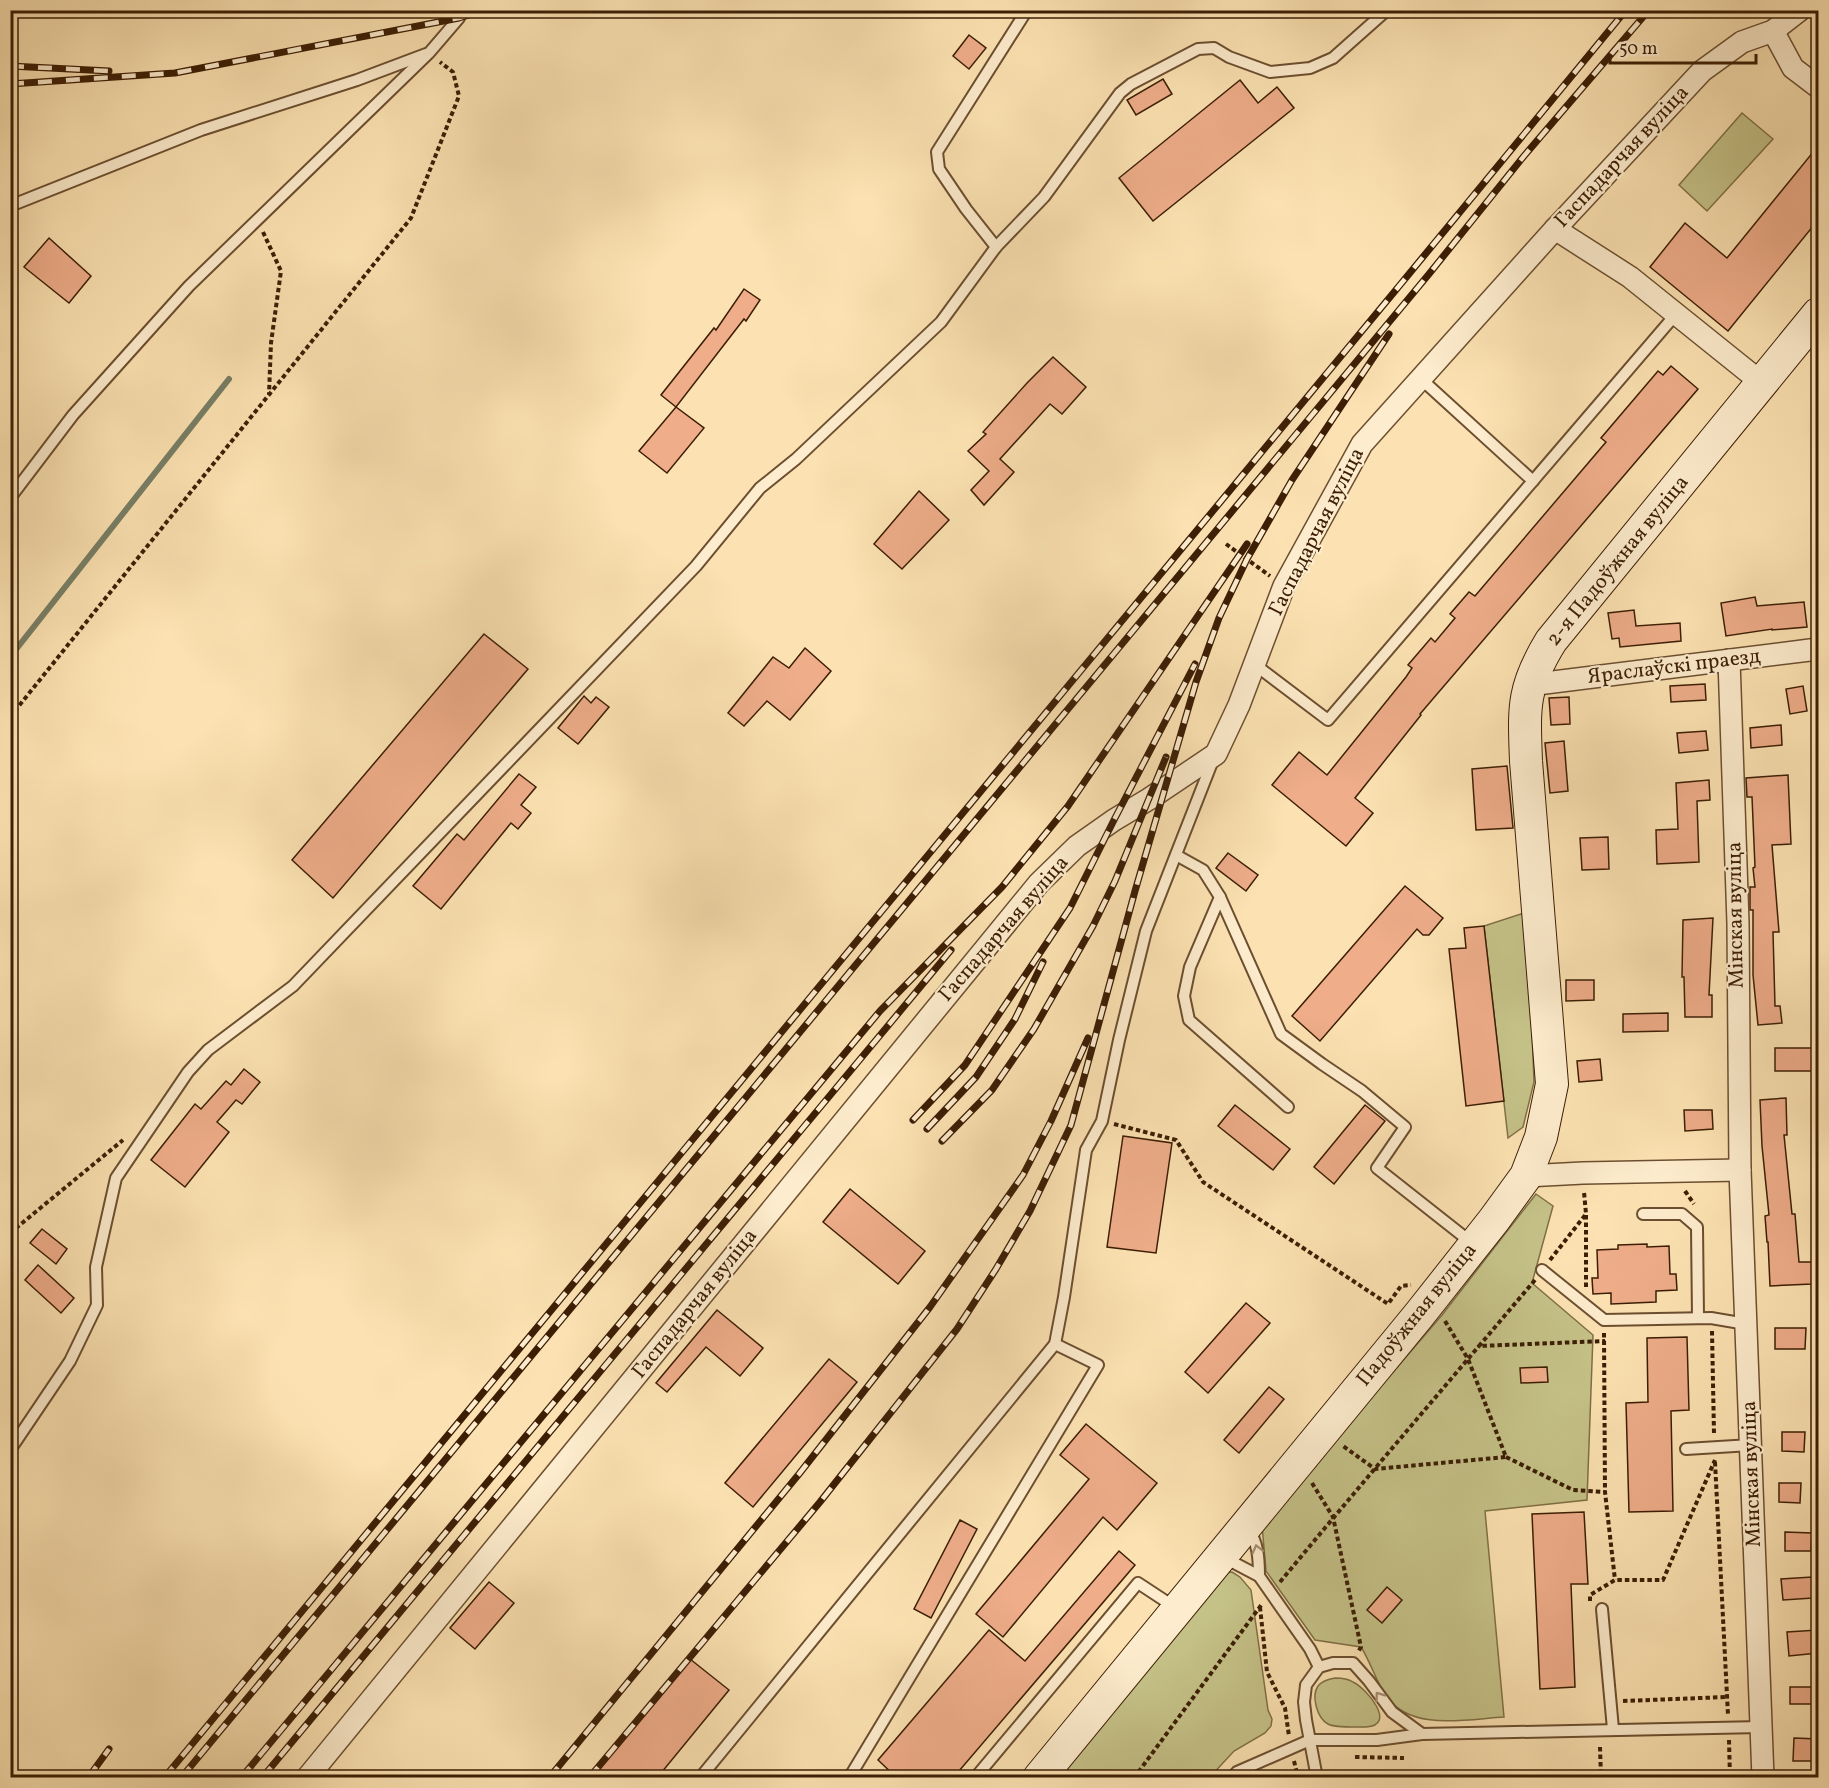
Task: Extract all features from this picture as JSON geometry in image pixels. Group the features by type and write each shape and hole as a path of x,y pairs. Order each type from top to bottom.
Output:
{"main road":[{"name":"2-я Падоўжная вуліца","path":"1526,761 1526,698 1538,662 1551,641 1818,314"},
{"name":"Падоўжная вуліца","path":"1039,1778 1419,1315 1526,1176 1540,1137 1552,1084 1526,761"}],"street":[{"name":"Гаспадарчая вуліца","path":"307,1778 1039,883 1077,846 1216,754 1239,705 1284,586 1362,444 1555,229 1702,71 1742,42 1773,31 1800,10"},
{"path":"1773,31 1793,68 1818,87"},
{"path":"1555,229 1630,277 1762,383"},
{"name":"Яраслаўскі праезд","path":"1529,684 1818,649"},
{"name":"Мінская вуліца","path":"1729,660 1738,923 1740,1170 1763,1778"},
{"path":"1526,1176 1587,1185 1740,1170"}],"lane":[{"path":"10,498 73,415 189,286 429,53 459,18 460,10"},
{"path":"996,247 966,209 939,169 937,152 1027,10"},
{"path":"10,1450 70,1361 97,1305 96,1267 116,1178 188,1072 208,1050 293,986 696,566 760,488 796,459 941,322 996,247 1044,197 1120,93 1131,84 1198,49 1214,48 1229,57 1270,72 1310,68 1333,58 1387,10"},
{"path":"10,207 201,130 357,80 429,53"},
{"path":"1254,664 1328,720 1676,314"},
{"path":"1420,378 1533,481"},
{"path":"700,1778 1055,1344 1086,1150 1102,1121 1146,931 1216,754"},
{"path":"1176,855 1203,870 1220,897 1281,1034 1362,1090 1405,1127 1377,1167 1475,1245"},
{"path":"1220,897 1190,967 1184,996 1189,1020 1288,1107"},
{"path":"1643,1214 1682,1214 1697,1227 1698,1317"},
{"path":"1542,1270 1604,1320 1698,1317 1746,1324"},
{"path":"849,1778 1098,1365 1055,1344"},
{"path":"1686,1449 1751,1445"},
{"path":"1245,1525 1253,1536 1259,1555 1259,1576"},
{"path":"1220,1556 1259,1576 1310,1649 1319,1667"},
{"path":"975,1778 1138,1583 1177,1608"},
{"path":"1602,1608 1613,1729"},
{"path":"1317,1778 1304,1702 1306,1685 1319,1667 1333,1663 1353,1664 1392,1712 1422,1734"},
{"path":"1232,1778 1237,1772 1310,1740 1377,1740 1422,1734 1761,1727"}],"path":[{"path":"10,717 411,218 459,96 453,72 429,53"},
{"path":"258,220 281,271 271,343 270,394"},
{"path":"1226,544 1284,586"},
{"path":"1102,1121 1176,1140 1203,1182 1388,1304 1401,1286 1415,1285"},
{"path":"10,1233 131,1134"},
{"path":"1587,1185 1586,1293 1604,1320 1605,1492 1614,1580"},
{"path":"1682,1187 1701,1212"},
{"path":"1134,1778 1260,1607 1333,1517 1479,1346 1586,1214"},
{"path":"1442,1315 1468,1359 1506,1457"},
{"path":"1711,1318 1714,1447 1730,1778"},
{"path":"1479,1346 1605,1341"},
{"path":"1337,1442 1375,1469 1506,1457 1573,1490 1605,1492"},
{"path":"1590,1595 1614,1580 1663,1580 1715,1461"},
{"path":"1309,1478 1333,1517 1361,1647 1353,1664"},
{"path":"1260,1607 1267,1672 1285,1708 1298,1778"},
{"path":"1611,1701 1727,1697"},
{"path":"1600,1747 1601,1778"},
{"path":"1354,1757 1404,1758"}],"shaded area":[{"path":"1742,113 1773,139 1707,211 1679,185"},
{"path":"1524,913 1534,1082 1523,1127 1508,1138 1484,926"},
{"path":"1536,1194 1553,1206 1532,1283 1593,1335 1587,1500 1485,1511 1504,1717 1457,1721 1425,1719 1410,1715 1386,1696 1361,1647 1315,1640 1266,1571 1262,1525 1442,1315"},
{"path":"1232,1572 1240,1577 1251,1590 1268,1710 1272,1719 1271,1726 1265,1733 1234,1751 1210,1777 1059,1778 1222,1573"},
{"path":"1335,1678 1351,1681 1371,1698 1379,1713 1379,1720 1375,1725 1341,1727 1324,1721 1316,1706 1316,1690 1322,1683"}],"building":[{"path":"969,35 986,48 969,69 953,56"},
{"path":"1163,79 1172,94 1136,115 1127,100"},
{"path":"1240,80 1258,103 1277,87 1294,108 1153,221 1119,178"},
{"path":"1818,146 1818,220 1728,331 1650,267 1685,223 1727,258"},
{"path":"49,238 91,276 69,303 24,267"},
{"path":"744,289 760,300 746,321 744,319 676,407 661,395 714,328 716,330"},
{"path":"1053,357 1086,387 1062,414 1050,404 1000,459 1014,472 984,505 971,490 989,471 968,451 986,434 983,432"},
{"path":"1671,366 1698,389 1420,714 1355,798 1373,813 1346,846 1272,785 1299,752 1327,775 1406,677 1412,668 1408,665 1431,638 1435,642 1455,618 1450,614 1469,592 1475,596 1606,442 1601,438 1658,371 1663,375"},
{"path":"676,407 704,428 667,473 639,451"},
{"path":"919,491 949,520 902,569 874,544"},
{"path":"1755,597 1757,606 1804,602 1807,627 1772,629 1726,636 1721,603"},
{"path":"1634,610 1636,626 1680,623 1681,641 1620,647 1619,638 1612,639 1608,613"},
{"path":"484,634 528,669 333,898 292,860"},
{"path":"805,648 831,671 790,720 767,701 744,726 728,713 773,657 789,668"},
{"path":"1705,684 1706,700 1671,702 1670,686"},
{"path":"1803,686 1807,711 1790,714 1786,689"},
{"path":"584,696 591,703 596,697 609,707 578,744 558,728"},
{"path":"1569,697 1570,724 1551,725 1549,698"},
{"path":"1781,725 1782,745 1751,748 1750,728"},
{"path":"1706,731 1708,750 1679,753 1677,733"},
{"path":"1564,741 1568,791 1550,793 1545,743"},
{"path":"1507,766 1513,828 1476,830 1472,769"},
{"path":"519,774 536,787 521,805 531,813 518,829 511,823 441,909 413,886 457,834 464,840"},
{"path":"1788,775 1791,844 1772,845 1779,932 1773,932 1775,1006 1780,1006 1782,1023 1758,1025 1753,975 1753,910 1750,910 1750,887 1755,887 1752,797 1747,797 1746,778"},
{"path":"1709,780 1710,800 1697,801 1699,862 1657,864 1656,830 1678,829 1676,783"},
{"path":"1608,837 1609,869 1582,870 1580,838"},
{"path":"1228,853 1258,875 1246,891 1216,868"},
{"path":"1405,886 1443,918 1429,935 1423,935 1417,929 1320,1041 1292,1016"},
{"path":"1713,918 1709,995 1712,995 1712,1017 1685,1017 1684,977 1682,977 1683,920"},
{"path":"1484,926 1504,1101 1466,1106 1449,949 1466,948 1464,928"},
{"path":"1566,980 1594,980 1594,1000 1566,1001"},
{"path":"1668,1013 1668,1031 1623,1032 1623,1014"},
{"path":"1775,1048 1818,1048 1818,1071 1775,1071"},
{"path":"1600,1059 1602,1080 1579,1082 1577,1061"},
{"path":"244,1069 260,1082 242,1104 236,1100 217,1122 229,1132 185,1187 151,1160 195,1104 201,1109 226,1081 231,1085"},
{"path":"1786,1098 1787,1135 1784,1135 1792,1214 1795,1214 1799,1262 1812,1262 1812,1284 1770,1286 1765,1216 1769,1215 1760,1100"},
{"path":"1235,1105 1290,1149 1273,1170 1218,1126"},
{"path":"1365,1105 1385,1121 1334,1184 1314,1167"},
{"path":"1684,1110 1712,1110 1713,1129 1685,1131"},
{"path":"1123,1136 1172,1143 1156,1253 1107,1247"},
{"path":"850,1189 925,1251 898,1284 823,1222"},
{"path":"42,1229 67,1249 56,1264 30,1243"},
{"path":"1647,1244 1647,1247 1669,1246 1670,1274 1676,1274 1677,1290 1656,1291 1656,1302 1611,1304 1611,1293 1593,1294 1592,1278 1598,1278 1597,1250 1618,1249 1618,1245"},
{"path":"38,1265 74,1298 61,1313 25,1280"},
{"path":"1246,1303 1270,1323 1208,1393 1185,1372"},
{"path":"717,1310 763,1348 740,1376 706,1347 667,1392 656,1383"},
{"path":"1775,1328 1806,1328 1805,1349 1775,1349"},
{"path":"1687,1337 1689,1410 1671,1411 1673,1511 1629,1512 1626,1403 1648,1402 1647,1338"},
{"path":"829,1359 857,1382 753,1507 725,1483"},
{"path":"1547,1367 1548,1382 1521,1383 1520,1368"},
{"path":"1269,1387 1284,1399 1239,1453 1224,1440"},
{"path":"1086,1424 1157,1483 1117,1530 1103,1517 1003,1637 976,1614 1089,1479 1060,1455"},
{"path":"1782,1432 1805,1432 1804,1452 1782,1451"},
{"path":"1779,1483 1801,1483 1800,1503 1779,1502"},
{"path":"1584,1512 1588,1584 1571,1584 1575,1687 1540,1689 1532,1514"},
{"path":"960,1520 977,1529 931,1618 914,1609"},
{"path":"1785,1532 1812,1533 1811,1551 1785,1551"},
{"path":"1119,1551 1135,1565 953,1778 897,1778 878,1760 989,1630 1025,1661"},
{"path":"1812,1577 1813,1598 1783,1600 1781,1579"},
{"path":"489,1582 514,1603 475,1649 450,1628"},
{"path":"1387,1587 1402,1600 1382,1623 1367,1610"},
{"path":"1818,1630 1818,1653 1789,1656 1787,1632"},
{"path":"690,1659 729,1690 657,1778 591,1778"},
{"path":"1790,1687 1818,1687 1818,1704 1790,1704"},
{"path":"1794,1738 1818,1739 1818,1761 1793,1761"}],"waterway":[{"path":"10,657 229,379"}],"railway":[{"path":"10,84 175,73 459,18 485,10"},
{"path":"164,1778 1626,10"},
{"path":"181,1778 1429,274 1524,156 1649,10"},
{"path":"10,66 109,71"},
{"path":"589,1778 820,1502 957,1329 1030,1211 1071,1125 1135,891 1196,682 1219,618 1247,559 1292,480 1389,334"},
{"path":"241,1778 880,1011 1002,887 1068,806 1247,544"},
{"path":"913,1120 965,1065 1070,908 1195,664"},
{"path":"942,1141 992,1090 1034,1029 1093,926 1115,881 1166,757"},
{"path":"262,1778 951,950"},
{"path":"927,1129 976,1077 1015,1019 1043,962"},
{"path":"549,1778 799,1474 930,1307 1023,1175 1051,1121 1088,1038"},
{"path":"88,1778 109,1749"}]}
